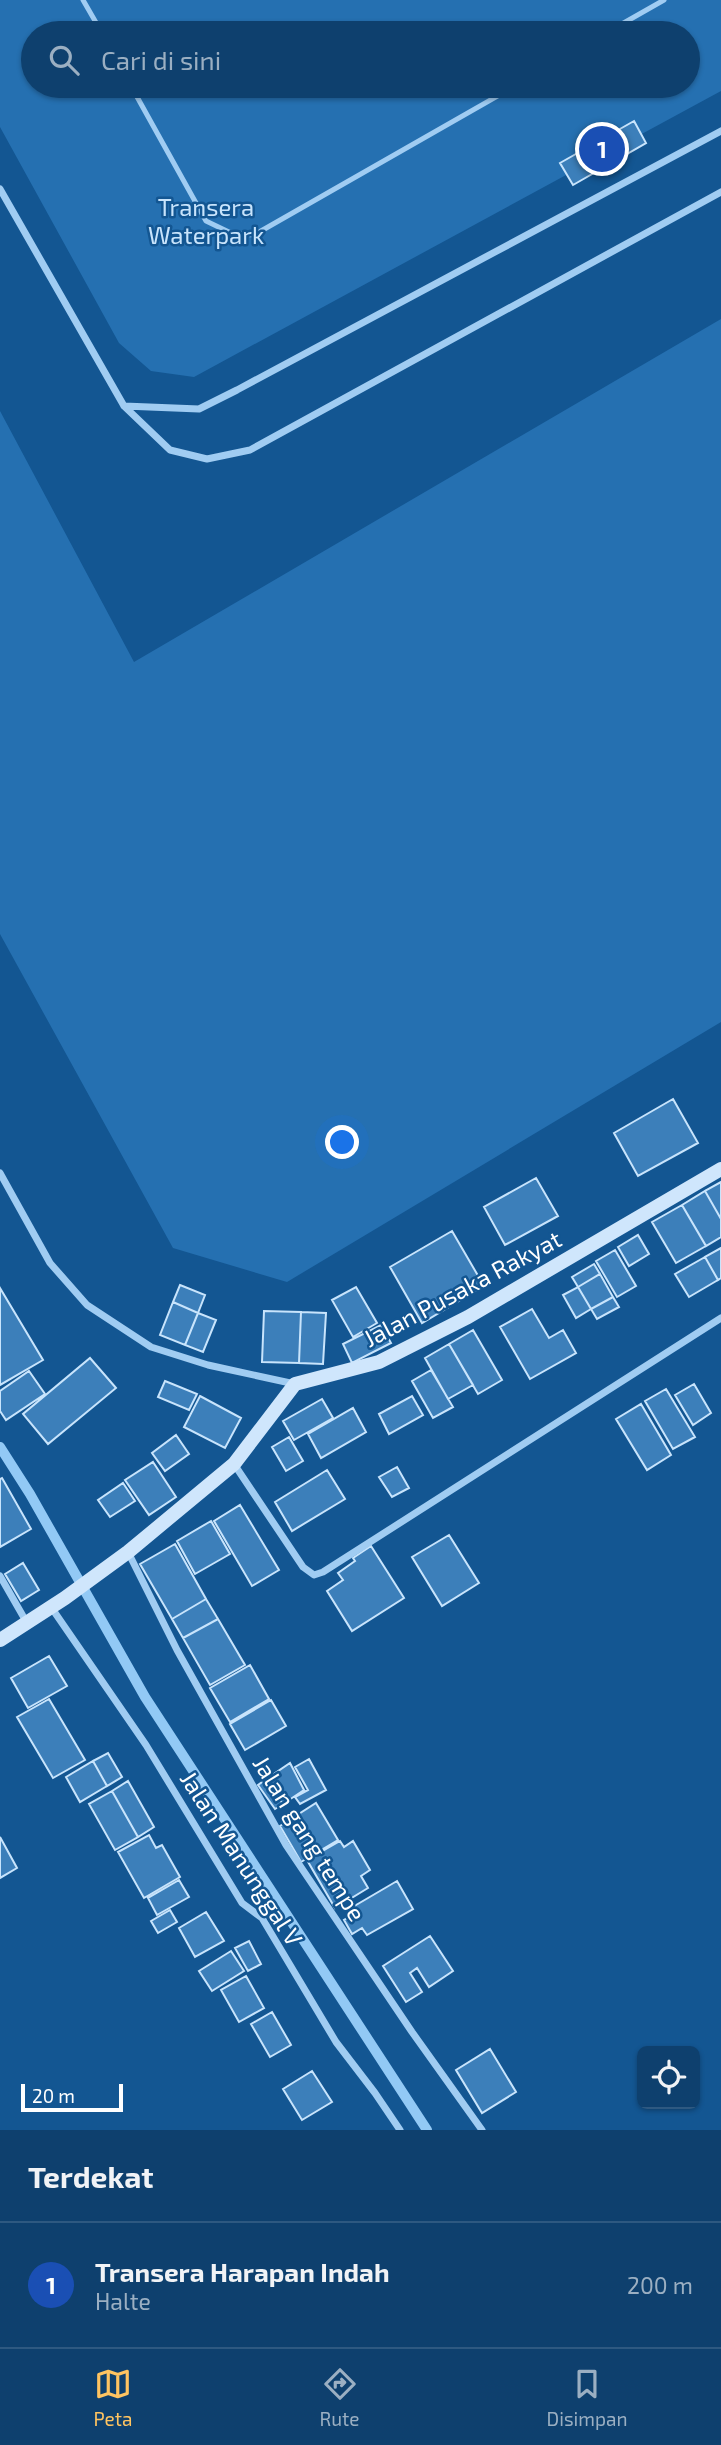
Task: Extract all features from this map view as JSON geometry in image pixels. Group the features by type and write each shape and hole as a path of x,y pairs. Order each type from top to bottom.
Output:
{"street":[{"path":"124,406 199,408 721,131"},
{"path":"0,189 124,406 170,450 207,458 250,450 721,192"},
{"name":"Jalan Pusaka Rakyat","path":"0,1173 50,1263 87,1305 151,1346 208,1365 296,1384 379,1362 457,1322 721,1168"},
{"path":"234,1464 303,1567 314,1575 323,1572 721,1318"},
{"path":"0,1640 65,1598 128,1552 234,1464 296,1384"},
{"name":"Jalan gang tempe","path":"128,1552 177,1650 286,1845 412,2032 482,2130"},
{"path":"0,1576 28,1623"},
{"name":"Jalan Manunggal V","path":"51,1607 146,1745 242,1903 262,1918 336,2042 400,2130"}],"lane":[{"path":"83,0 95,21"},
{"path":"627,21 664,0"},
{"path":"138,98 206,221 231,233 254,235 494,98"}],"green space":[{"name":"Transera Waterpark","path":"0,0 721,0 721,91 194,377 151,371 119,343 0,127"},
{"path":"721,319 721,1022 287,1282 173,1248 0,934 0,411 134,662"}],"building":[{"path":"634,121 646,143 573,185 560,163"},
{"path":"673,1099 698,1143 638,1176 614,1133"},
{"path":"536,1178 558,1216 505,1245 484,1207"},
{"path":"721,1182 721,1219 705,1191"},
{"path":"705,1191 721,1219 721,1237 706,1246 682,1205"},
{"path":"682,1205 706,1246 676,1263 652,1222"},
{"path":"452,1231 484,1286 422,1323 390,1267"},
{"path":"638,1235 649,1254 629,1266 618,1247"},
{"path":"721,1248 721,1278 718,1280 705,1257"},
{"path":"615,1250 636,1286 617,1297 596,1261"},
{"path":"705,1257 718,1280 689,1297 675,1274"},
{"path":"594,1264 600,1274 578,1287 572,1277"},
{"path":"600,1274 613,1297 591,1309 578,1287"},
{"path":"180,1285 205,1295 198,1313 173,1302"},
{"path":"356,1287 377,1323 353,1337 332,1300"},
{"path":"578,1287 591,1309 576,1318 563,1295"},
{"path":"0,1288 43,1360 0,1385"},
{"path":"613,1297 619,1307 597,1319 591,1309"},
{"path":"173,1302 198,1313 185,1345 160,1335"},
{"path":"532,1309 549,1338 563,1330 576,1353 530,1379 500,1327"},
{"path":"264,1311 301,1312 299,1363 262,1362"},
{"path":"301,1312 326,1313 323,1364 299,1363"},
{"path":"198,1313 216,1320 203,1352 185,1345"},
{"path":"381,1325 391,1343 352,1363 343,1344"},
{"path":"473,1330 502,1380 478,1394 449,1344"},
{"path":"449,1344 473,1385 448,1399 425,1358"},
{"path":"90,1358 116,1388 48,1444 23,1414"},
{"path":"431,1370 453,1407 433,1418 412,1381"},
{"path":"29,1371 45,1394 6,1420 0,1411 0,1391"},
{"path":"165,1381 197,1394 189,1410 158,1397"},
{"path":"694,1384 711,1413 693,1425 675,1395"},
{"path":"666,1389 695,1437 673,1449 645,1401"},
{"path":"200,1396 241,1418 225,1448 184,1427"},
{"path":"412,1396 423,1415 389,1434 379,1414"},
{"path":"322,1399 333,1418 294,1440 283,1421"},
{"path":"641,1404 671,1455 647,1470 616,1419"},
{"path":"353,1408 366,1432 321,1458 308,1434"},
{"path":"176,1435 189,1454 165,1471 152,1453"},
{"path":"289,1437 303,1461 286,1471 272,1447"},
{"path":"153,1462 176,1497 149,1515 125,1480"},
{"path":"397,1467 409,1488 392,1497 379,1477"},
{"path":"327,1470 345,1499 292,1531 275,1502"},
{"path":"2,1478 31,1529 0,1547 0,1479"},
{"path":"123,1483 135,1501 110,1517 98,1500"},
{"path":"240,1505 279,1570 252,1586 214,1521"},
{"path":"211,1521 230,1554 195,1574 177,1541"},
{"path":"449,1535 479,1583 442,1606 412,1557"},
{"path":"175,1544 206,1599 172,1619 140,1564"},
{"path":"371,1546 404,1598 352,1631 327,1591 343,1580 338,1573 355,1561 353,1558"},
{"path":"23,1563 39,1590 21,1601 5,1574"},
{"path":"206,1599 218,1619 183,1638 172,1619"},
{"path":"218,1619 245,1665 210,1685 183,1638"},
{"path":"49,1656 67,1686 28,1708 11,1678"},
{"path":"250,1665 269,1699 230,1722 210,1688"},
{"path":"49,1699 85,1760 53,1778 17,1717"},
{"path":"271,1700 286,1726 245,1750 230,1724"},
{"path":"108,1753 122,1777 107,1786 93,1761"},
{"path":"309,1759 326,1790 300,1804 295,1797 308,1790 295,1767"},
{"path":"93,1761 107,1786 80,1802 66,1777"},
{"path":"290,1763 304,1790 283,1804 265,1780"},
{"path":"265,1780 283,1804 275,1809 258,1785"},
{"path":"128,1781 154,1827 138,1837 112,1791"},
{"path":"112,1791 138,1837 115,1850 89,1804"},
{"path":"316,1803 338,1840 301,1862 280,1826"},
{"path":"149,1835 156,1848 162,1845 180,1877 144,1898 118,1852"},
{"path":"0,1837 17,1868 0,1878"},
{"path":"340,1841 344,1847 353,1841 370,1870 361,1876 368,1888 335,1908 307,1860"},
{"path":"179,1880 189,1897 157,1915 148,1898"},
{"path":"397,1881 413,1909 367,1935 362,1928 352,1934 344,1920 355,1914 351,1908"},
{"path":"170,1910 177,1922 158,1933 151,1921"},
{"path":"206,1912 224,1941 195,1957 179,1928"},
{"path":"430,1936 453,1971 429,1987 417,1968 410,1973 422,1992 406,2002 383,1966"},
{"path":"249,1941 261,1964 248,1971 235,1948"},
{"path":"231,1951 244,1971 212,1991 199,1971"},
{"path":"246,1976 264,2008 239,2022 221,1990"},
{"path":"272,2012 291,2045 270,2057 251,2024"},
{"path":"490,2049 516,2092 482,2113 456,2070"},
{"path":"312,2071 332,2102 302,2120 283,2089"}],"waterway":[{"path":"0,1447 30,1494 145,1697 427,2130"}],"place":[{"name":"Transera Harapan Indah","path":"602,149"}]}
